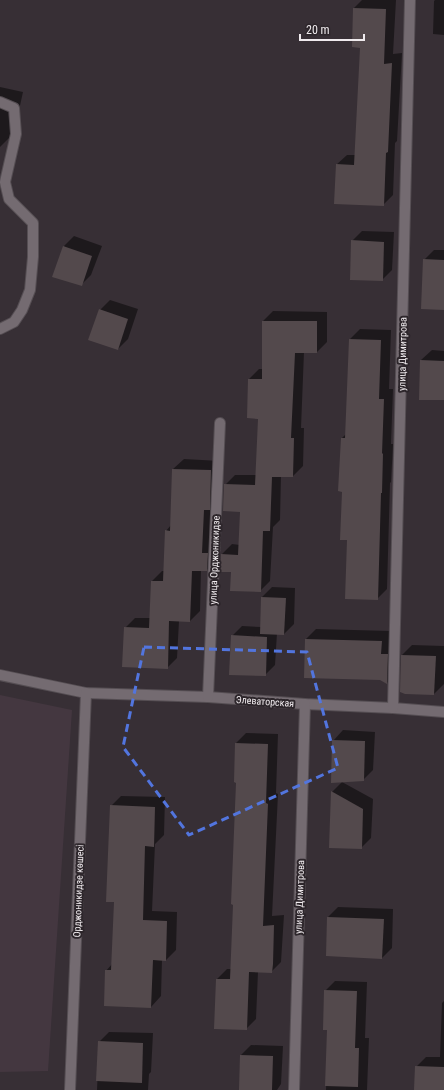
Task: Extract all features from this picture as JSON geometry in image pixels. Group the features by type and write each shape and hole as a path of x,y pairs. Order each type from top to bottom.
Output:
{"street":[{"name":"улица Димитрова","path":"393,708 410,0"},
{"path":"0,102 14,108 16,134 5,182 9,199 33,223 33,257 30,290 22,310 14,322 0,329"},
{"name":"улица Орджоникидзе","path":"208,697 220,423"},
{"name":"Элеваторская","path":"0,675 86,693 208,697 444,712"},
{"name":"Орджоникидзе көшесі","path":"70,1090 86,693"},
{"name":"улица Димитрова","path":"294,1090 305,704"}],"highlighted area":[{"path":"144,647 307,652 338,768 189,835 123,747"}],"shaded area":[{"path":"0,695 72,710 48,1071 0,1072"}],"building":[{"path":"353,8 386,9 384,64 392,63 384,206 334,204 336,164 354,165 360,48 352,47"},
{"path":"351,240 384,242 383,281 350,280"},
{"path":"63,246 92,256 82,286 52,277"},
{"path":"423,259 444,260 444,310 421,309"},
{"path":"99,309 128,319 118,350 88,340"},
{"path":"262,321 317,321 317,353 295,353 291,438 294,438 293,477 272,477 270,531 263,531 261,592 230,591 231,572 220,572 221,554 238,555 240,512 223,511 224,484 255,485 258,419 247,418 248,379 262,379"},
{"path":"349,339 381,340 379,399 384,399 378,600 345,599 347,540 340,540 342,492 338,491 341,438 345,438"},
{"path":"420,360 444,361 444,400 419,400"},
{"path":"172,469 211,470 210,510 204,510 202,553 208,553 207,571 192,571 190,622 169,621 168,669 122,667 124,627 149,628 151,581 163,581 165,530 170,531"},
{"path":"261,597 286,598 284,635 260,634"},
{"path":"231,635 267,637 266,676 229,675"},
{"path":"305,639 382,641 381,654 388,654 387,684 380,680 304,678"},
{"path":"401,655 436,656 434,695 405,694 400,692"},
{"path":"332,740 365,741 364,781 331,783"},
{"path":"235,743 268,744 266,803 268,804 263,926 274,925 273,964 272,973 249,972 247,1030 214,1029 216,979 230,979 233,905 231,904 236,783 234,782"},
{"path":"331,791 363,809 362,849 329,848"},
{"path":"110,805 155,807 154,847 145,846 143,920 167,921 166,961 153,960 151,1008 104,1006 105,970 111,970 114,902 106,902"},
{"path":"327,917 384,919 382,959 326,956"},
{"path":"324,990 357,991 355,1048 359,1048 358,1087 325,1086 327,1030 323,1030"},
{"path":"98,1041 143,1043 142,1083 96,1081"},
{"path":"240,1055 273,1056 272,1090 239,1090"},
{"path":"415,1066 444,1067 444,1090 414,1090"}]}
